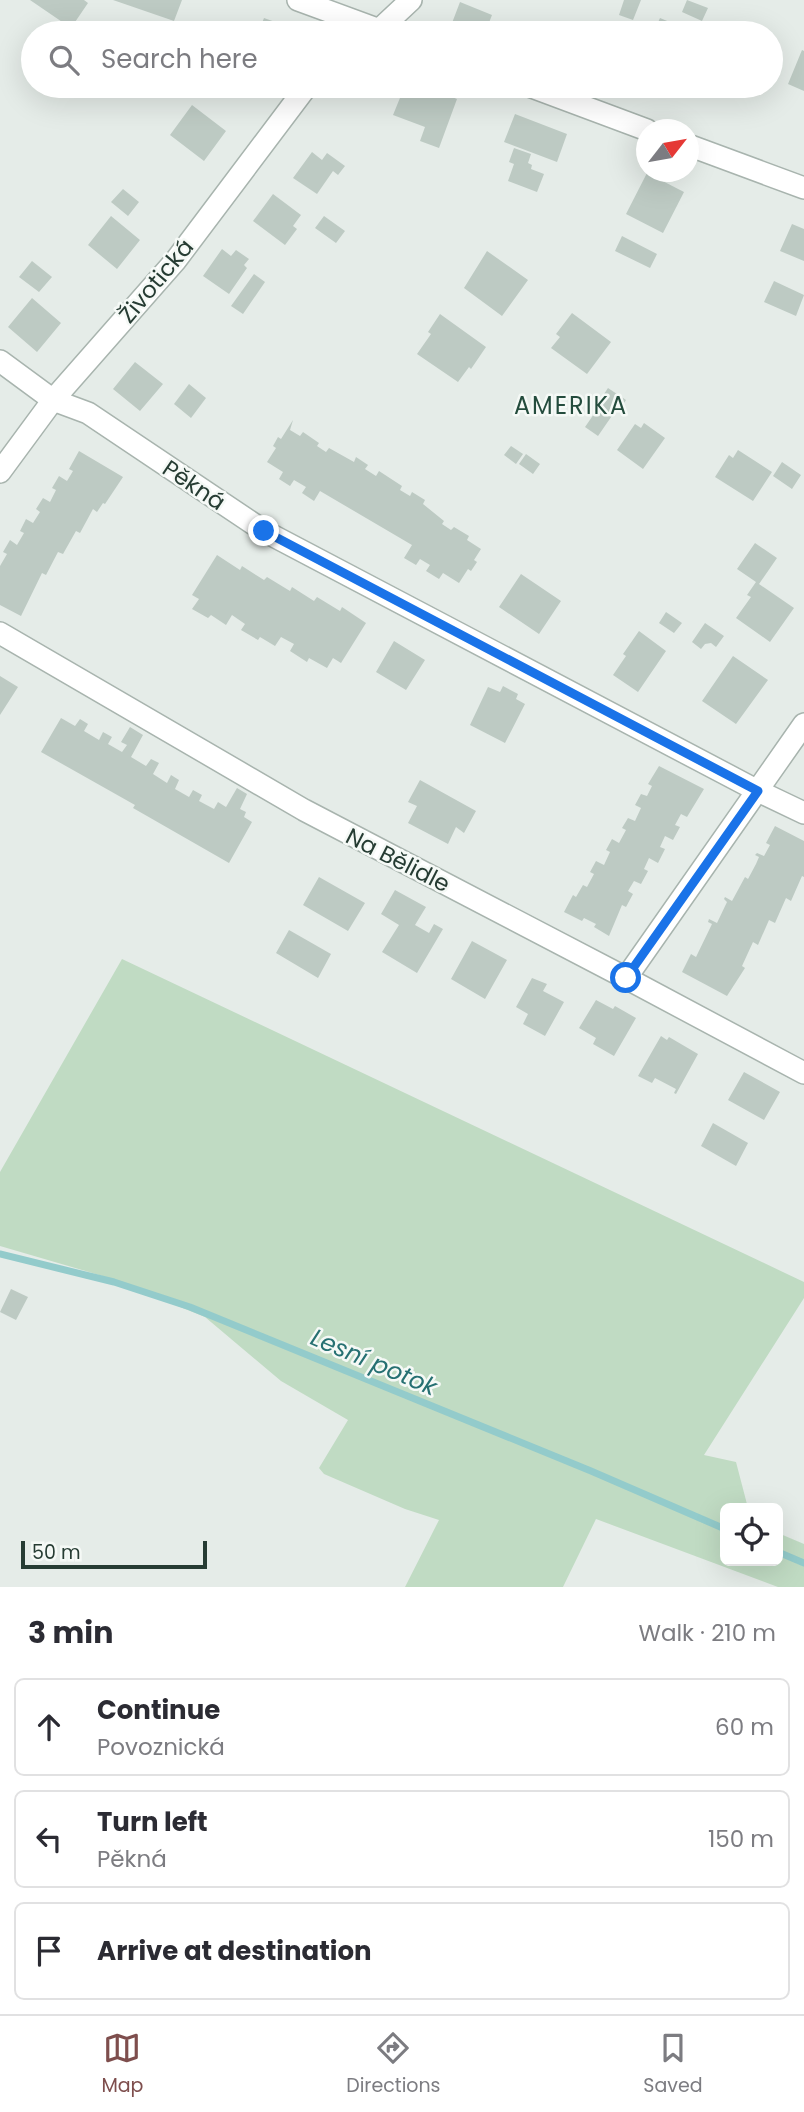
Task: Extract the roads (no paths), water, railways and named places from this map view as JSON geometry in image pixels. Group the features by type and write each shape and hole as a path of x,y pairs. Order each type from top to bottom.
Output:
{"street":[{"path":"298,0 337,21"},
{"path":"393,21 411,0"},
{"name":"Životická","path":"0,472 53,400 176,260 298,98"},
{"path":"561,98 636,126"},
{"path":"699,149 804,188"},
{"name":"Pěkná","path":"0,361 53,400 88,413 264,531 804,813"},
{"name":"Na Bělidle","path":"0,633 304,810 804,1073"},
{"path":"626,978 804,724"}],"waterway":[{"name":"Lesní potok","path":"0,1254 114,1282 190,1307 591,1471 720,1527"},
{"name":"Lesní potok","path":"783,1554 804,1563"}],"district":[{"name":"AMERIKA","path":"571,405"}]}
